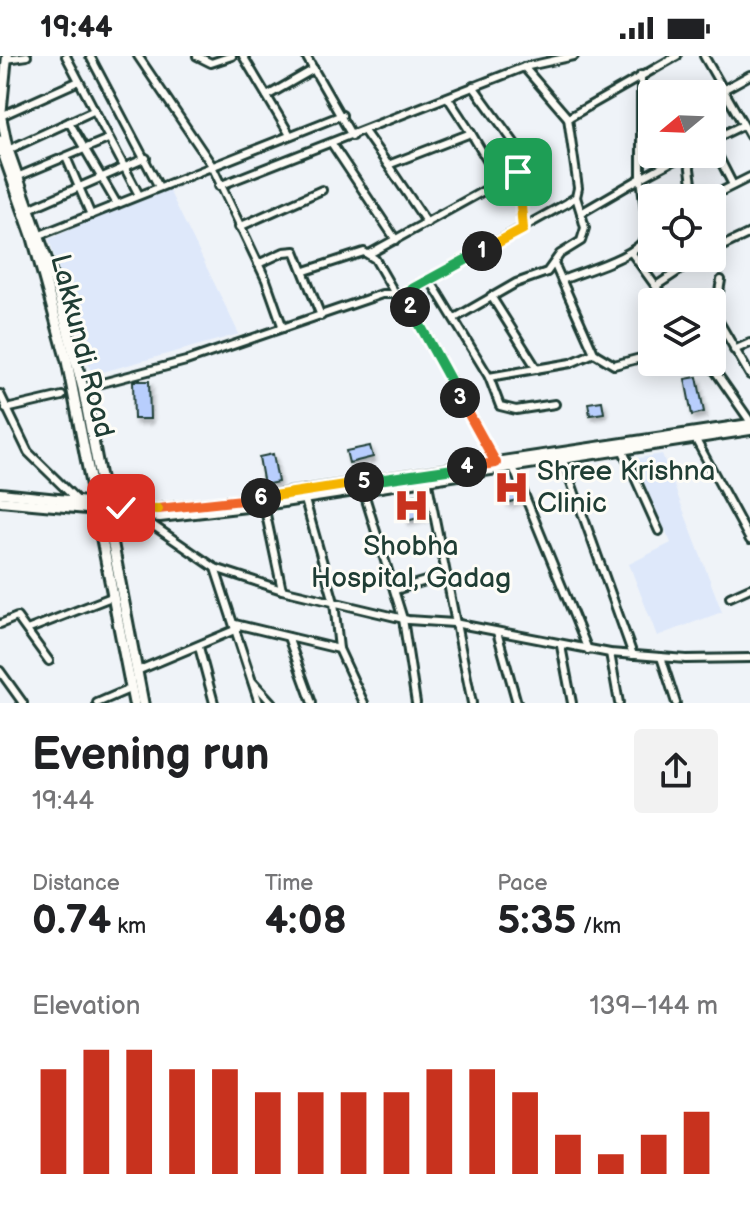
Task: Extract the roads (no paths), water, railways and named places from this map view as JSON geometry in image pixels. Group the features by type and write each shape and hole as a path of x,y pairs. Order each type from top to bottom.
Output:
{"main road":[{"name":"Lakkundi Road","path":"6,58 1,116 3,161 33,238 67,361 101,507 134,703"},
{"path":"3,145 40,235 83,388 101,507 143,703"},
{"path":"0,501 148,510 229,502 750,425"},
{"path":"0,493 77,500 141,517 305,500 696,440 750,425"}],"street":[{"path":"6,58 27,56"},
{"path":"66,56 139,195"},
{"path":"90,56 159,187"},
{"path":"138,56 211,164 258,264 283,328"},
{"path":"197,56 211,63 232,56"},
{"path":"243,56 290,135"},
{"path":"306,56 352,136"},
{"path":"219,186 524,67 574,56"},
{"path":"568,118 677,56"},
{"path":"704,56 717,80"},
{"path":"455,318 491,296 547,272 560,254 581,241 585,228 576,197 578,179 568,118 524,67"},
{"path":"267,96 314,69"},
{"path":"641,75 641,80"},
{"path":"726,88 750,75"},
{"path":"1,116 79,81"},
{"path":"473,86 518,148 523,229"},
{"path":"726,95 750,136"},
{"path":"448,98 488,162 495,188"},
{"path":"3,145 93,111"},
{"path":"40,235 211,164 342,115"},
{"path":"69,122 117,204"},
{"path":"726,134 743,125"},
{"path":"364,131 427,223"},
{"path":"388,165 471,133"},
{"path":"17,177 108,139"},
{"path":"332,144 396,240"},
{"path":"66,157 91,215"},
{"path":"29,209 146,158"},
{"path":"562,280 644,244 648,235 641,168"},
{"path":"581,213 660,168"},
{"path":"725,168 733,185"},
{"path":"305,271 358,253 369,254 495,188 518,172"},
{"path":"726,189 750,177"},
{"path":"239,227 322,190"},
{"path":"83,388 186,361 394,292 403,294 576,197"},
{"path":"726,244 750,233"},
{"path":"258,264 290,250 298,255 321,316"},
{"path":"631,252 656,286 677,272"},
{"path":"369,254 394,292"},
{"path":"554,263 594,353 614,365 638,359"},
{"path":"430,280 489,377 496,400 507,409 555,404"},
{"path":"721,280 715,315 750,375"},
{"path":"403,294 496,463"},
{"path":"491,296 537,369"},
{"path":"734,350 750,343"},
{"path":"489,377 571,363 594,353"},
{"path":"718,376 750,425"},
{"path":"0,394 28,452 77,500"},
{"path":"6,409 62,396"},
{"path":"696,440 748,530 750,540"},
{"path":"623,451 659,531"},
{"path":"563,460 633,655"},
{"path":"513,467 588,650"},
{"path":"427,479 472,703"},
{"path":"363,490 403,619 416,703"},
{"path":"305,500 334,602 339,649 364,703"},
{"path":"264,505 282,590"},
{"path":"141,517 215,568 282,590 403,619 454,623 610,653 750,658"},
{"path":"215,568 259,703"},
{"path":"395,590 446,575"},
{"path":"730,597 750,588"},
{"path":"27,630 114,596"},
{"path":"0,624 17,617 49,661"},
{"path":"137,671 199,647 236,626 339,649"},
{"path":"497,632 517,703"},
{"path":"288,637 312,703"},
{"path":"561,646 572,703"},
{"path":"199,647 214,703"},
{"path":"610,653 619,703"},
{"path":"661,657 676,703"},
{"path":"0,671 23,703"},
{"path":"252,681 272,703"},
{"path":"97,703 132,688"}],"place":[{"name":"Shree Krishna Clinic","path":"511,487"},
{"name":"Shobha Hospital, Gadag","path":"411,506"}]}
